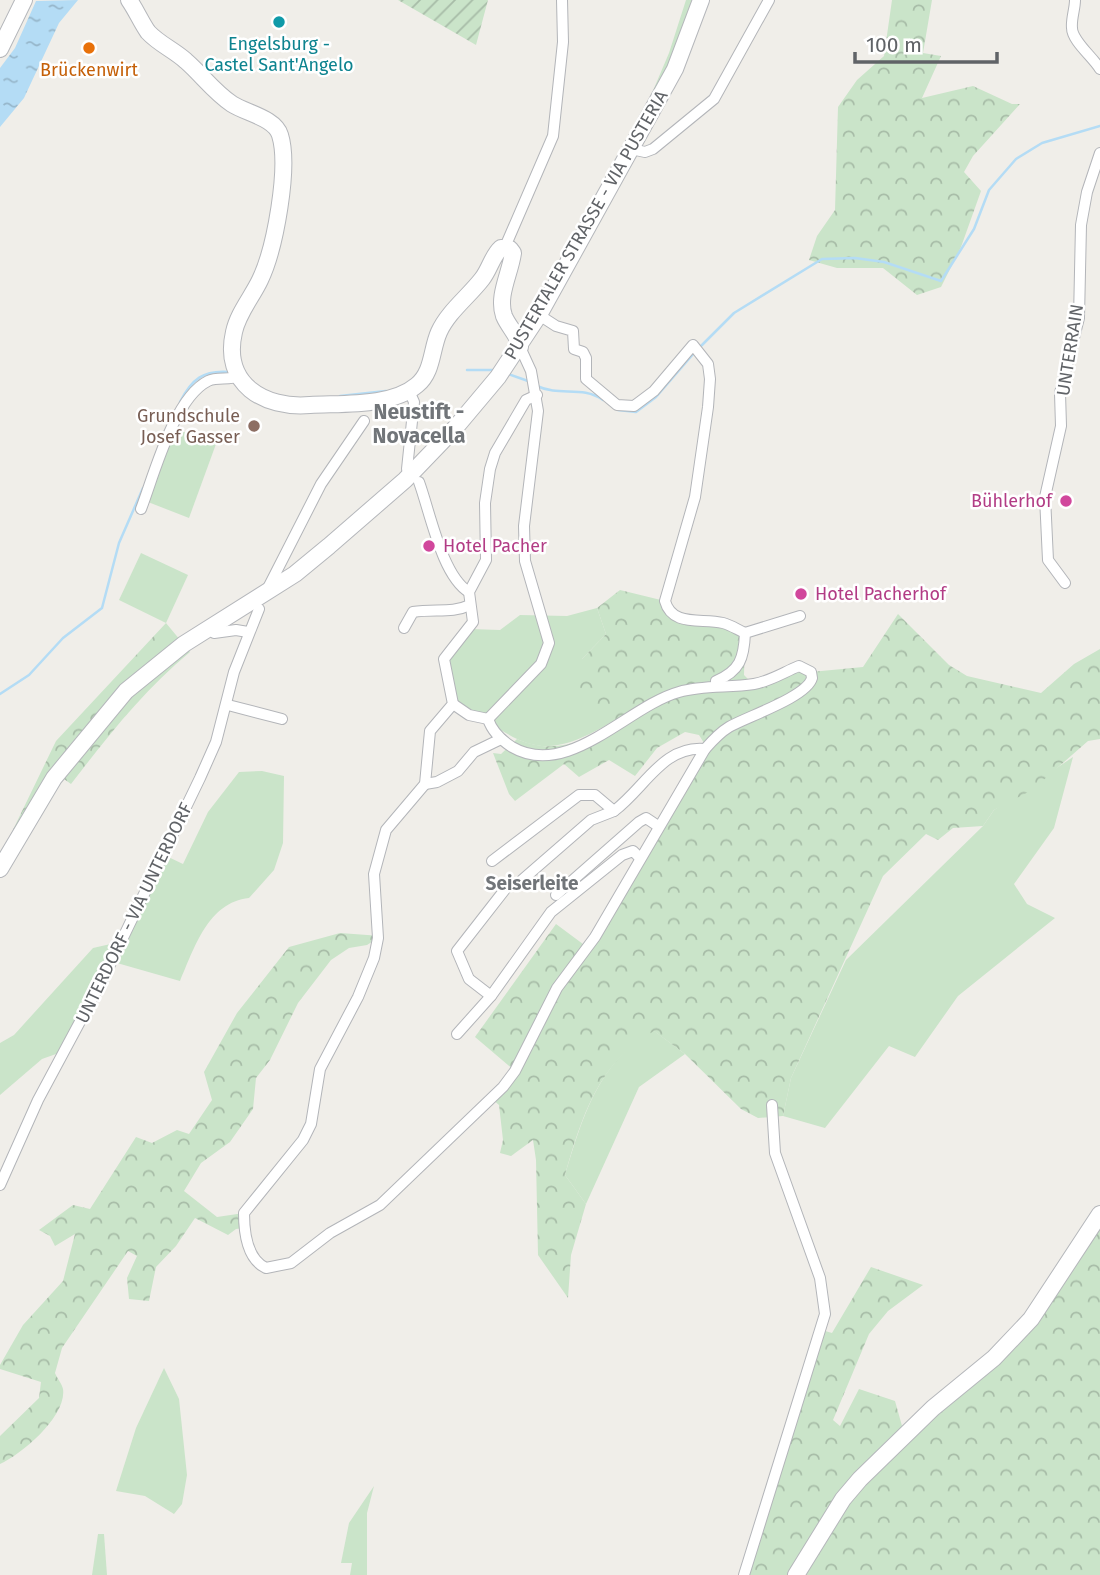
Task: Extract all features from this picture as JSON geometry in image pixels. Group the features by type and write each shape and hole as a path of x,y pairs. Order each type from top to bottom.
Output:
{"street":[{"path":"0,49 24,0"},
{"path":"131,3 149,32 186,61 218,94 273,125 280,133 282,177 272,244 262,277 234,330 232,348 239,376 262,399 294,407 379,400 409,391 418,385 429,370 439,331 482,279 496,252 505,247 553,136 563,42 562,0"},
{"name":"PUSTERTALER STRASSE - VIA PUSTERIA","path":"0,869 54,778 107,711 159,662 295,574 342,535 428,457 502,372 539,315 675,69 701,0"},
{"path":"631,149 645,152 653,149 714,99 769,0"},
{"path":"1076,0 1072,33 1090,52 1100,69"},
{"name":"UNTERRAIN","path":"1065,583 1048,560 1045,496 1061,426 1060,393 1079,318 1081,225 1087,192 1100,153"},
{"path":"488,719 541,664 548,643 525,561 524,526 537,438 537,395 519,337 505,316 502,304 513,254 505,247"},
{"path":"539,315 556,326 573,331 574,349 583,352 586,358 586,379 589,384 617,405 626,408 648,396 696,349 708,364 710,379 695,497 665,601 668,612 676,618 725,624 745,633 800,616"},
{"path":"141,509 174,423 192,394 212,379 239,376"},
{"path":"408,469 414,402 409,391"},
{"path":"453,704 430,731 425,784 386,830 374,874 378,938 374,958 358,998 320,1069 312,1124 303,1140 244,1213 244,1228 252,1256 266,1268 291,1262 331,1233 380,1205 503,1087 515,1071 557,988 595,937 705,750 731,726 766,712 806,687 812,678 811,671 799,666 764,681 681,691 657,700 606,734 566,751 523,752 501,739 488,719 469,715 453,704 444,659 473,622 469,592 486,560 485,503 495,453 526,400 537,395"},
{"path":"269,586 321,484 366,424 359,401"},
{"path":"419,482 442,545 443,558 469,592"},
{"path":"404,628 413,612 431,608 458,611 470,605"},
{"name":"UNTERDORF - VIA UNTERDORF","path":"0,1185 37,1100 105,975 200,778 228,705 234,673 258,610"},
{"path":"209,628 214,633 236,629 248,632"},
{"path":"716,686 716,681 731,675 740,666 745,633"},
{"path":"228,705 282,719"},
{"path":"425,784 438,782 458,771 474,752 501,739"},
{"path":"522,880 591,820 614,811 673,754 689,748 705,750"},
{"path":"492,861 579,795 595,794 614,811"},
{"path":"556,895 639,822 646,818 658,826"},
{"path":"457,1034 491,996 551,912 622,855 633,851 640,858"},
{"path":"491,996 469,979 457,951 510,883"},
{"path":"744,1575 822,1330 825,1297 775,1153 772,1105"},
{"path":"796,1575 843,1499 860,1479 933,1408 994,1358 1026,1326 1050,1295 1100,1214"}],"green space":[{"path":"398,0 488,0 476,45"},
{"path":"686,0 695,0 688,24 630,145 669,53"},
{"path":"892,0 932,0 923,53 941,56 922,98 973,86 1012,104 1020,104 973,156 964,172 981,191 961,247 941,287 917,295 883,268 837,268 809,260 817,236 835,210 838,107 857,80 884,56"},
{"path":"176,429 216,444 189,518 148,502"},
{"path":"141,553 188,575 166,623 119,600"},
{"path":"620,590 665,601 668,612 745,633 744,675 753,684 794,668 811,672 863,667 898,614 949,665 967,676 1041,693 1074,664 1100,649 1100,739 1088,741 1032,790 994,810 983,826 953,828 938,840 926,834 883,876 791,1078 783,1116 758,1118 741,1109 685,1054 654,1031 635,1043 619,1058 595,1093 586,1112 565,1175 586,1204 571,1255 568,1298 538,1255 536,1160 533,1140 511,1156 500,1153 503,1140 499,1105 492,1099 515,1071 475,1037 556,924 587,947 709,751 699,735 685,732 657,748 635,776 609,760 579,777 564,764 515,801 509,794 493,753 501,754 517,739 543,746 580,741 614,721 572,683 582,659 606,634 597,608"},
{"path":"597,608 606,634 582,659 615,720 588,735 566,743 548,746 531,744 514,738 454,699 446,653 470,629 500,630 520,615 567,616"},
{"path":"166,623 190,652 141,698 71,784 54,772 10,836 56,741"},
{"path":"1073,757 1054,828 1014,884 1027,904 1055,918 958,996 915,1057 889,1046 825,1128 783,1116 791,1078 846,960 983,826 994,810"},
{"path":"262,771 284,776 283,843 274,870 249,898 235,901 213,918 197,942 180,981 117,963 70,1049 42,1059 0,1095 0,1043 14,1035 93,948 115,943 160,853 183,864 208,812 239,772"},
{"path":"340,933 381,936 367,945 349,948 331,960 298,1003 270,1060 256,1078 253,1109 230,1142 201,1163 184,1191 217,1217 244,1213 244,1228 236,1229 228,1235 195,1218 176,1246 156,1267 149,1301 129,1299 127,1278 137,1256 128,1251 62,1348 55,1373 63,1389 58,1411 31,1443 0,1464 0,1436 39,1398 41,1382 0,1369 0,1365 23,1325 63,1281 75,1234 55,1246 50,1236 39,1230 73,1205 90,1209 136,1137 152,1143 177,1130 189,1134 212,1100 204,1072 237,1013 289,947"},
{"path":"653,1030 685,1054 639,1087 586,1204 565,1175 586,1112 606,1074 619,1058"},
{"path":"1100,1223 1100,1575 744,1575 822,1330 832,1333 871,1267 923,1285 888,1311 869,1334 833,1420 840,1426 859,1389 895,1401 904,1433 994,1358"},
{"path":"164,1368 179,1399 187,1475 182,1504 174,1514 145,1496 116,1491 136,1428"},
{"path":"374,1486 367,1513 367,1575 350,1575 352,1563 341,1563 349,1523"},
{"path":"98,1534 104,1534 107,1575 92,1575"}],"water":[{"path":"78,0 59,23 24,98 0,127 0,68 15,48 36,1"}],"waterway":[{"path":"699,348 734,313 822,259 855,258 884,262 941,281 974,229 989,190 1016,159 1042,143 1100,126"},
{"path":"618,410 636,412 656,397 694,353"},
{"path":"467,370 495,370"},
{"path":"180,402 189,387 199,378 212,373 229,372"},
{"path":"508,374 528,381"},
{"path":"537,386 554,391 587,393 603,400"},
{"path":"340,396 386,391"},
{"path":"0,694 29,675 63,638 102,608 119,543 143,488"}],"place":[{"name":"Engelsburg - Castel Sant'Angelo","path":"279,22"},
{"name":"Brückenwirt","path":"89,48"},
{"name":"Grundschule Josef Gasser","path":"254,426"},
{"name":"Bühlerhof","path":"1066,501"},
{"name":"Hotel Pacher","path":"429,546"},
{"name":"Hotel Pacherhof","path":"801,594"}],"district":[{"name":"Neustift - Novacella","path":"419,424"},
{"name":"Seiserleite","path":"532,883"}]}
